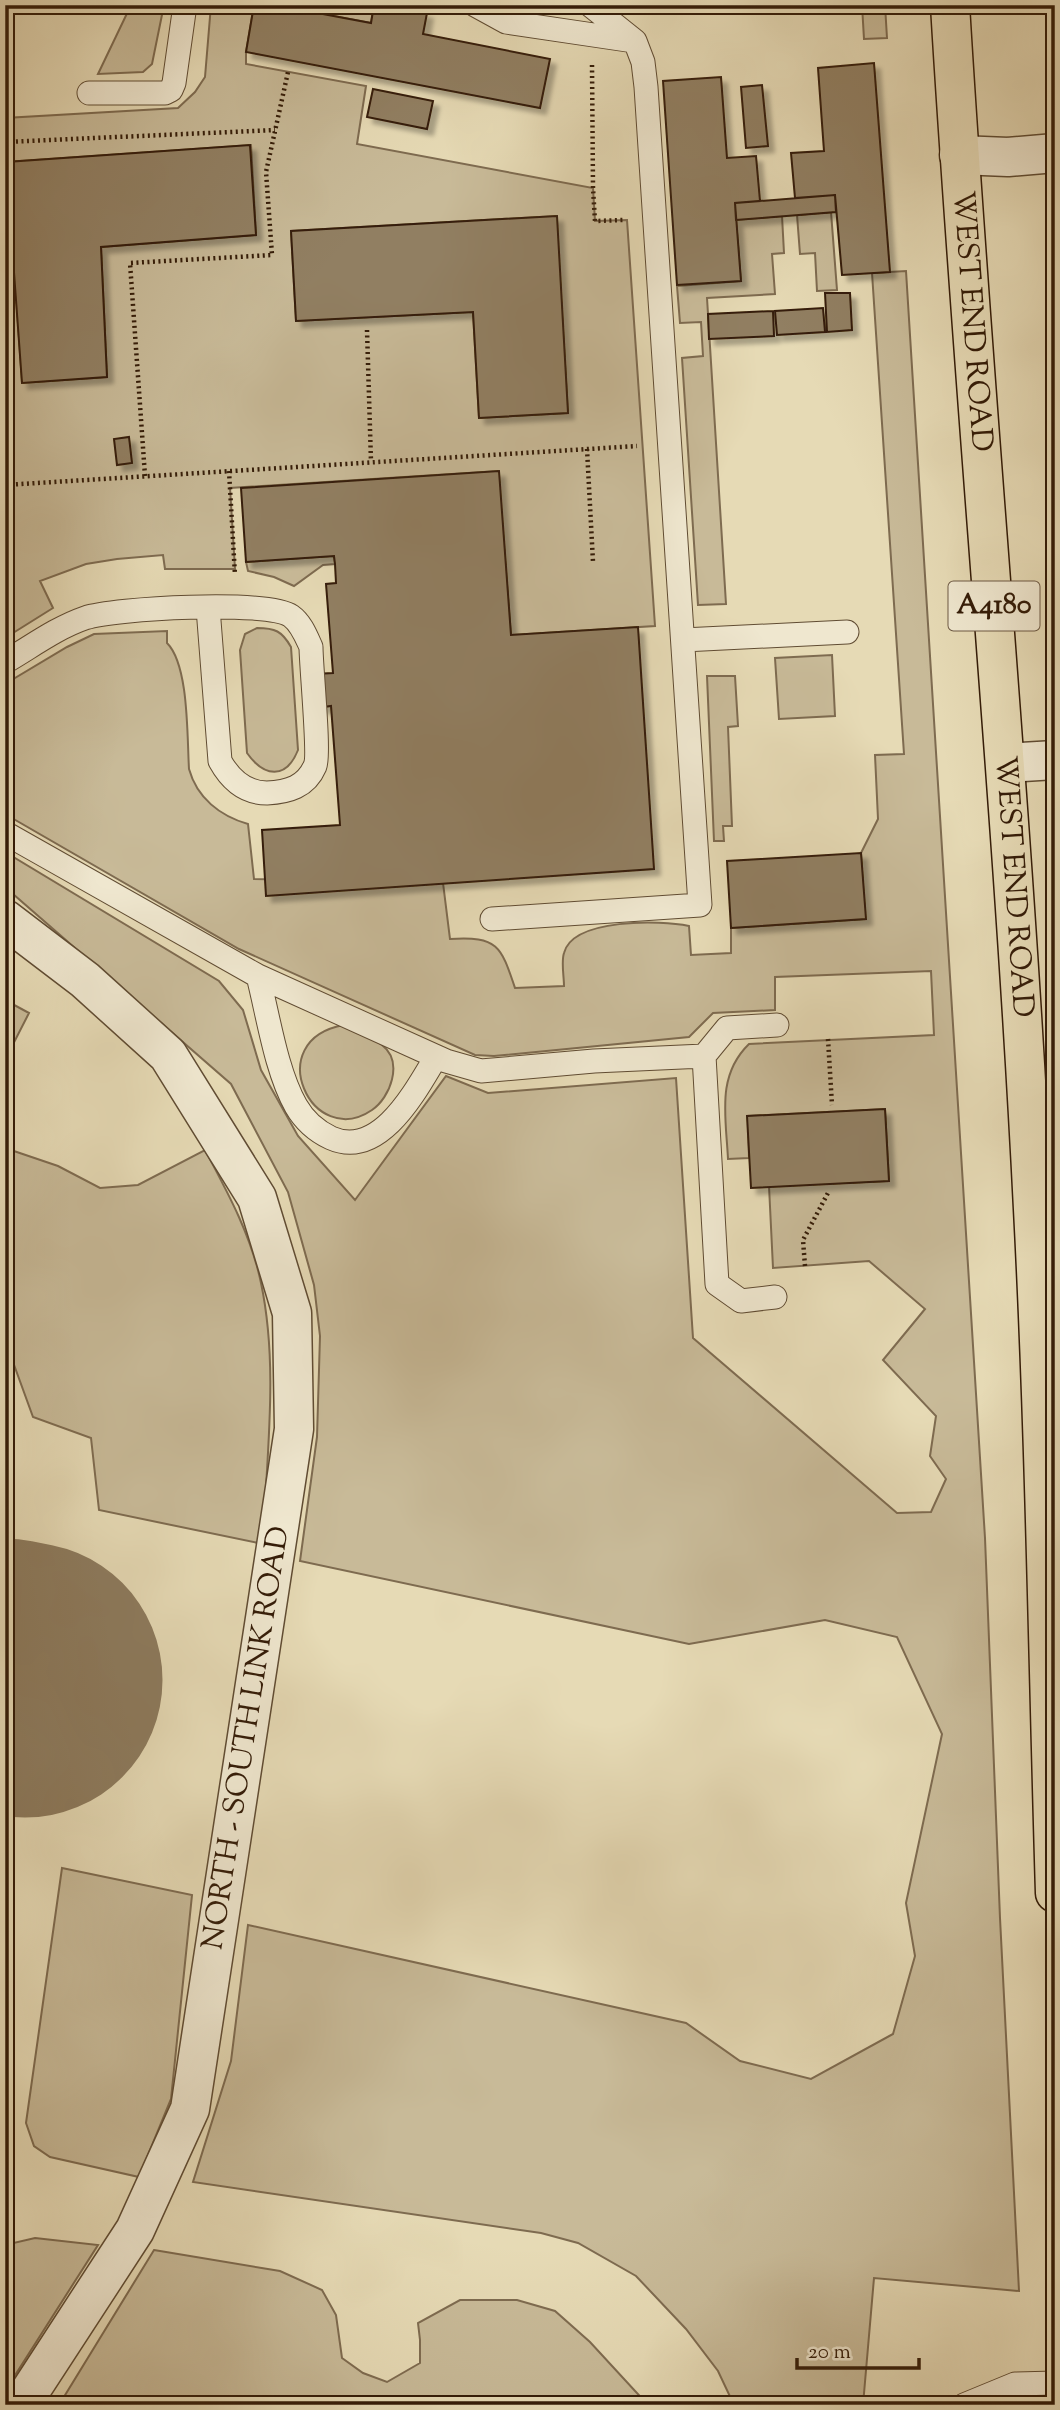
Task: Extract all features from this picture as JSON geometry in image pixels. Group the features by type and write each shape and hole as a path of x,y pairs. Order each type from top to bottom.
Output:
{"main road":[{"name":"WEST END ROAD","path":"950,5 1006,763 1044,1207 1055,1893"}],"street":[{"path":"959,155 1008,157 1055,153"},
{"path":"1006,763 1055,760"},
{"name":"NORTH - SOUTH LINK ROAD","path":"5,919 85,980 168,1055 257,1198 292,1313 293,1429 190,2109 135,2230 21,2405"}],"lane":[{"path":"89,93 165,93 171,90 185,5"},
{"path":"475,5 506,22 635,41"},
{"path":"492,919 700,905 643,62 635,41 590,5"},
{"path":"5,663 50,635 85,618 159,608 208,608 272,609 291,616 303,630 310,647 316,764 304,783 290,791 263,793 240,786 228,776 220,761 208,608"},
{"path":"682,640 847,632"},
{"path":"5,833 258,976 436,1057 481,1071 594,1061 704,1056"},
{"path":"258,976 285,1082 297,1108 317,1131 338,1141 358,1140 376,1135 394,1120 436,1057"},
{"path":"775,1297 741,1301 717,1284 704,1056 727,1028 777,1025"},
{"path":"964,2405 1015,2384 1055,2383"}],"path":[{"path":"5,10 8,5"},
{"path":"145,476 130,263 272,255 266,172 288,72"},
{"path":"5,142 275,130"},
{"path":"367,330 371,463"},
{"path":"5,485 670,444"},
{"path":"587,449 593,562"},
{"path":"229,471 235,578"},
{"path":"828,1039 832,1105"},
{"path":"805,1266 803,1240 830,1191"}],"shaded area":[{"path":"131,5 164,5 152,64 143,72 98,74"},
{"path":"211,5 254,5 246,64 366,86 357,144 593,188 595,221 627,220 655,626 511,635 498,471 230,488 235,569 165,569 163,555 86,564 40,581 53,608 5,638 5,583 10,580 5,573 5,118 178,108 195,92 205,77","holes":["251,145 256,235 101,247 107,377 22,383 7,162","556,216 568,413 479,418 473,312 296,321 291,231"]},
{"path":"275,5 374,5 371,23"},
{"path":"862,5 885,5 887,38 864,39"},
{"path":"831,212 837,290 817,291 815,253 800,254 797,215"},
{"path":"782,216 784,253 772,254 775,294 707,298 726,604 698,605 682,358 703,356 701,322 680,323 677,286 741,281 736,220"},
{"path":"906,271 985,1538 1000,1918 1019,2291 874,2278 863,2405 734,2405 718,2371 686,2329 636,2276 578,2243 541,2233 193,2182 231,2061 248,1925 686,2023 740,2061 811,2079 893,2034 915,1956 906,1903 942,1734 897,1637 825,1620 689,1644 300,1561 317,1437 320,1336 314,1285 288,1192 231,1084 5,887 5,852 219,981 243,1010 261,1070 298,1136 355,1200 446,1076 488,1093 676,1078 693,1338 897,1513 931,1512 946,1479 930,1456 936,1416 883,1360 925,1309 869,1261 773,1268 769,1186 889,1181 885,1109 748,1116 749,1158 728,1159 725,1098 732,1070 749,1044 934,1035 931,971 775,977 775,1010 713,1013 689,1037 494,1056 475,1055 239,949 5,814 5,684 94,634 167,631 167,643 174,653 183,684 189,769 198,789 211,804 228,816 248,824 254,879 443,883 450,939 478,939 495,947 506,962 515,988 564,986 564,953 571,942 583,933 600,927 640,923 689,926 691,955 731,953 731,928 865,919 861,853 878,819 875,755 904,754 872,273"},
{"path":"334,556 335,564 323,565 294,586 274,577 248,571 246,562"},
{"path":"257,628 277,632 291,647 298,750 287,766 274,772 260,767 247,753 240,650 245,634"},
{"path":"832,655 835,716 779,719 775,658"},
{"path":"707,676 735,676 738,726 728,727 732,826 723,826 724,841 714,841"},
{"path":"5,1000 29,1013 5,1060"},
{"path":"344,1025 382,1045 389,1052 393,1070 389,1089 378,1104 372,1110 350,1119 330,1116 315,1105 304,1088 300,1069 304,1050 319,1035"},
{"path":"5,1148 58,1166 100,1188 138,1185 205,1150 245,1231 257,1265 266,1315 270,1413 263,1544 99,1510 91,1438 33,1417 5,1340"},
{"path":"62,1868 192,1895 171,2099 139,2177 50,2157 34,2146 26,2123"},
{"path":"35,2238 98,2245 5,2391 5,2262 9,2244"},
{"path":"154,2250 280,2271 322,2290 336,2315 342,2358 363,2373 387,2382 420,2363 418,2323 460,2300 517,2300 555,2311 590,2342 648,2405 59,2405"}],"building":[{"path":"254,5 275,5 371,23 374,5 427,13 423,34 550,59 540,108 246,52"},
{"path":"874,63 890,272 842,275 835,195 795,198 791,153 824,151 818,68"},
{"path":"721,77 727,158 756,156 760,201 735,203 741,281 677,285 663,81"},
{"path":"762,85 768,146 746,148 741,87"},
{"path":"373,89 433,101 427,129 367,117"},
{"path":"250,145 256,235 101,247 107,377 22,383 6,162"},
{"path":"835,195 836,212 736,220 735,203"},
{"path":"557,216 568,413 479,418 473,312 296,321 291,231"},
{"path":"825,293 850,293 852,330 827,332"},
{"path":"823,308 825,332 777,335 775,311"},
{"path":"773,311 774,336 709,339 708,314"},
{"path":"129,437 132,463 117,465 114,439"},
{"path":"499,471 511,635 638,627 654,869 266,896 262,830 340,825 331,706 317,708 314,674 333,673 326,584 336,583 335,564 334,556 246,562 241,488"},
{"path":"861,853 866,919 731,928 727,861"},
{"path":"885,1109 889,1181 751,1188 747,1116"}],"runway":[{"path":"5,1676 25,1680"}]}
